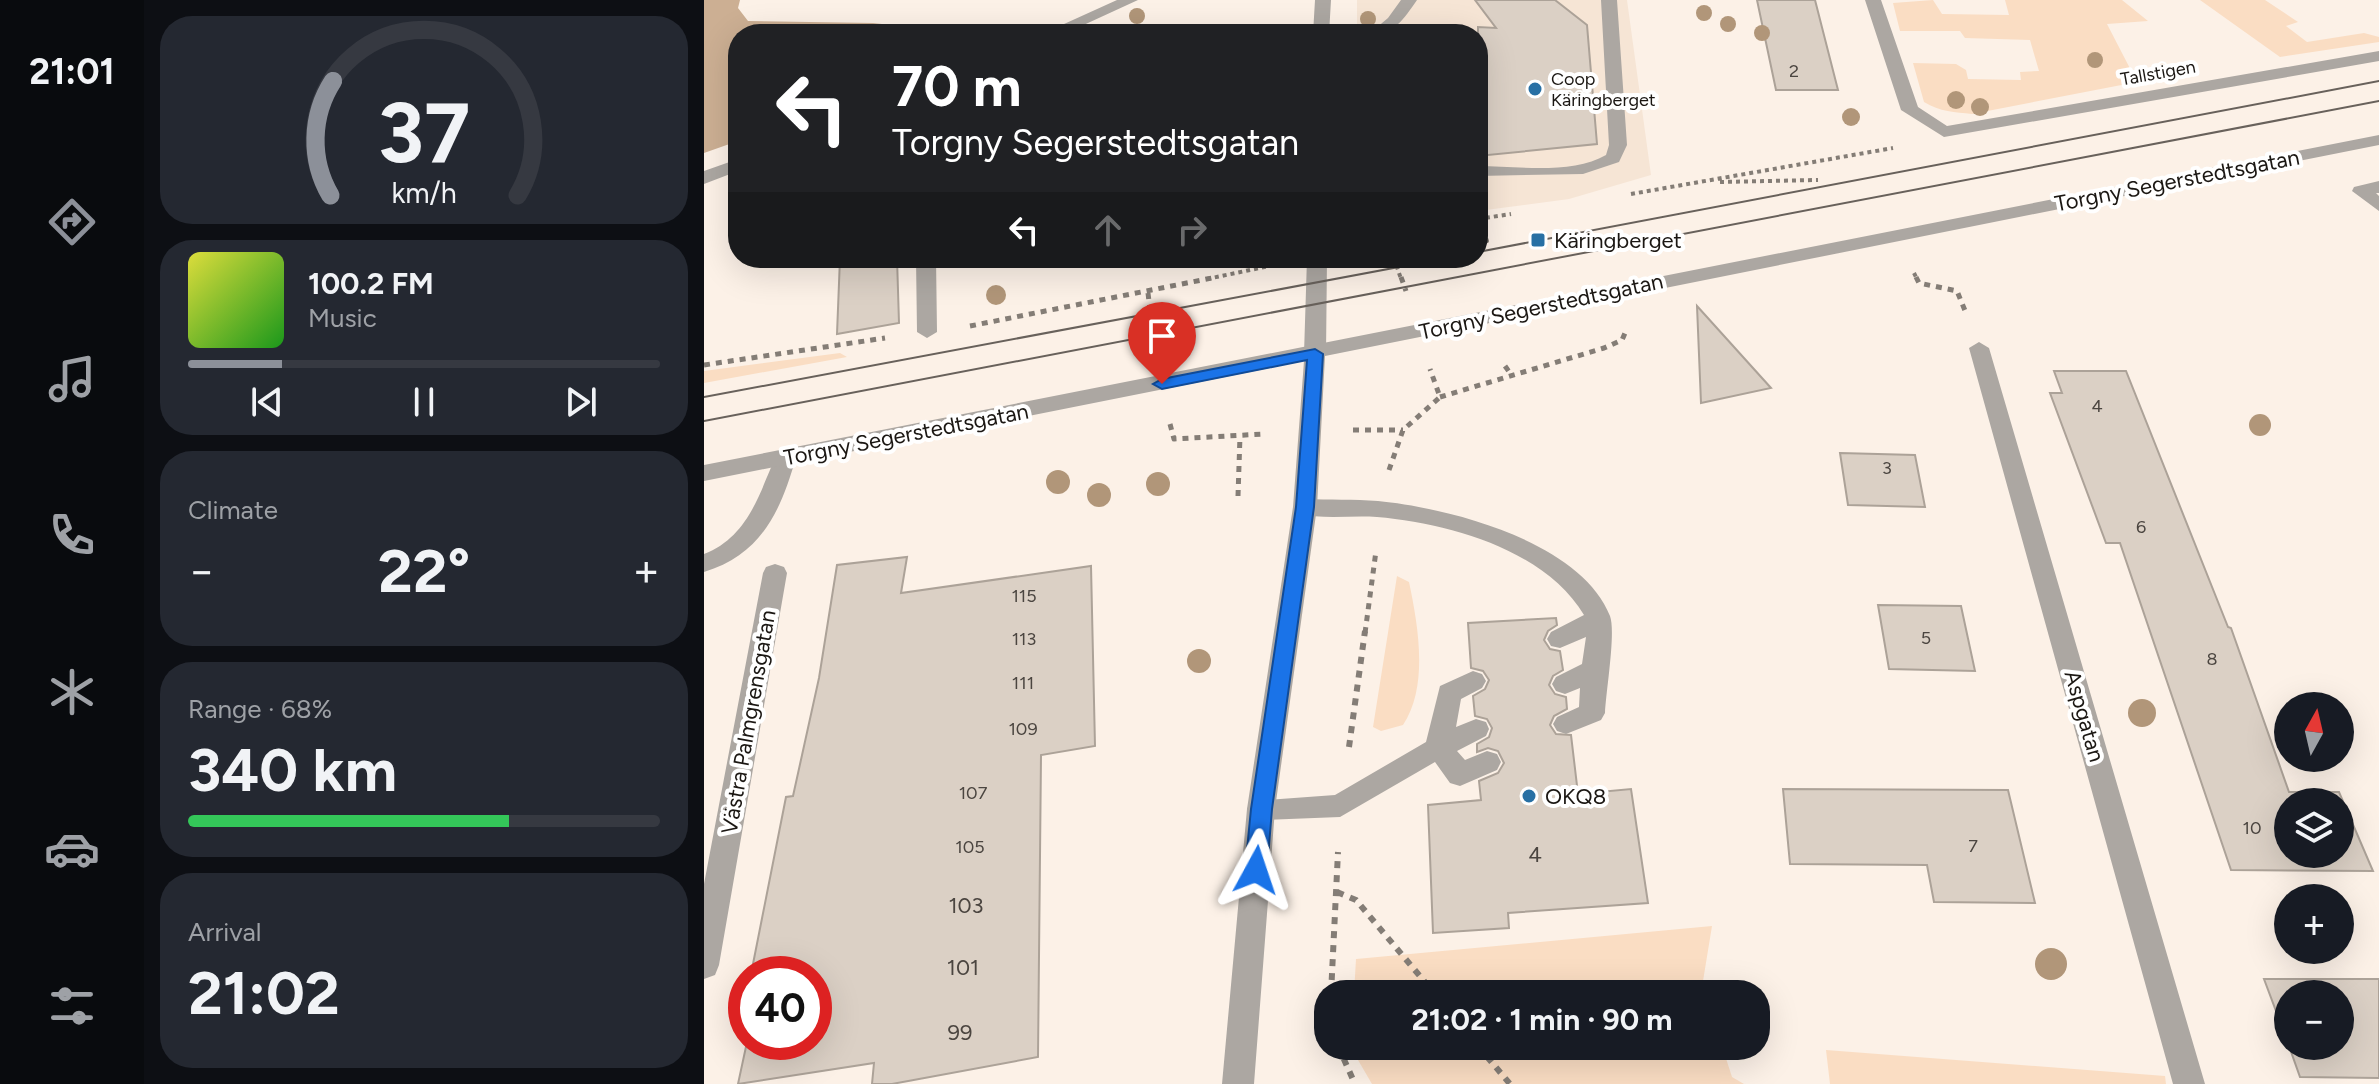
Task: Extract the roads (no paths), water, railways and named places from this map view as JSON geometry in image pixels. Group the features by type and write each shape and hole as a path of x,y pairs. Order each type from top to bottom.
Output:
{"street":[{"path":"1074,24 1130,0"},
{"path":"1322,24 1323,0"},
{"path":"1390,24 1409,0"},
{"path":"1488,171 1585,167 1609,161 1615,155 1618,145 1609,0"},
{"name":"Tallstigen","path":"1873,0 1910,110 1944,132 2379,56"},
{"name":"Torgny Segerstedtsgatan","path":"704,473 1315,354 2379,140"},
{"path":"704,178 728,168"},
{"path":"2379,187 2361,191 2379,205"},
{"path":"926,268 927,332"},
{"path":"1238,1084 1261,809 1305,507 1315,354 1317,268"},
{"name":"Aspgatan","path":"1979,348 2189,1084"},
{"path":"704,563 731,551 753,532 771,507 785,457"},
{"path":"1305,507 1381,509 1444,523 1543,560 1585,592 1599,619 1592,713 1566,724"},
{"name":"Västra Palmgrensgatan","path":"704,965 775,573"},
{"path":"1560,639 1599,619"},
{"path":"1565,684 1594,670"},
{"path":"1473,681 1449,693 1439,747 1460,775 1487,762"},
{"path":"1261,809 1340,806 1439,747 1476,729"}],"tram line":[{"path":"1488,250 2379,81"},
{"path":"704,421 2379,101"},
{"path":"704,397 1394,268"}],"place":[{"name":"Coop Käringberget","path":"1535,89"},
{"name":"Käringberget","path":"1538,240"},
{"name":"OKQ8","path":"1529,796"}]}
